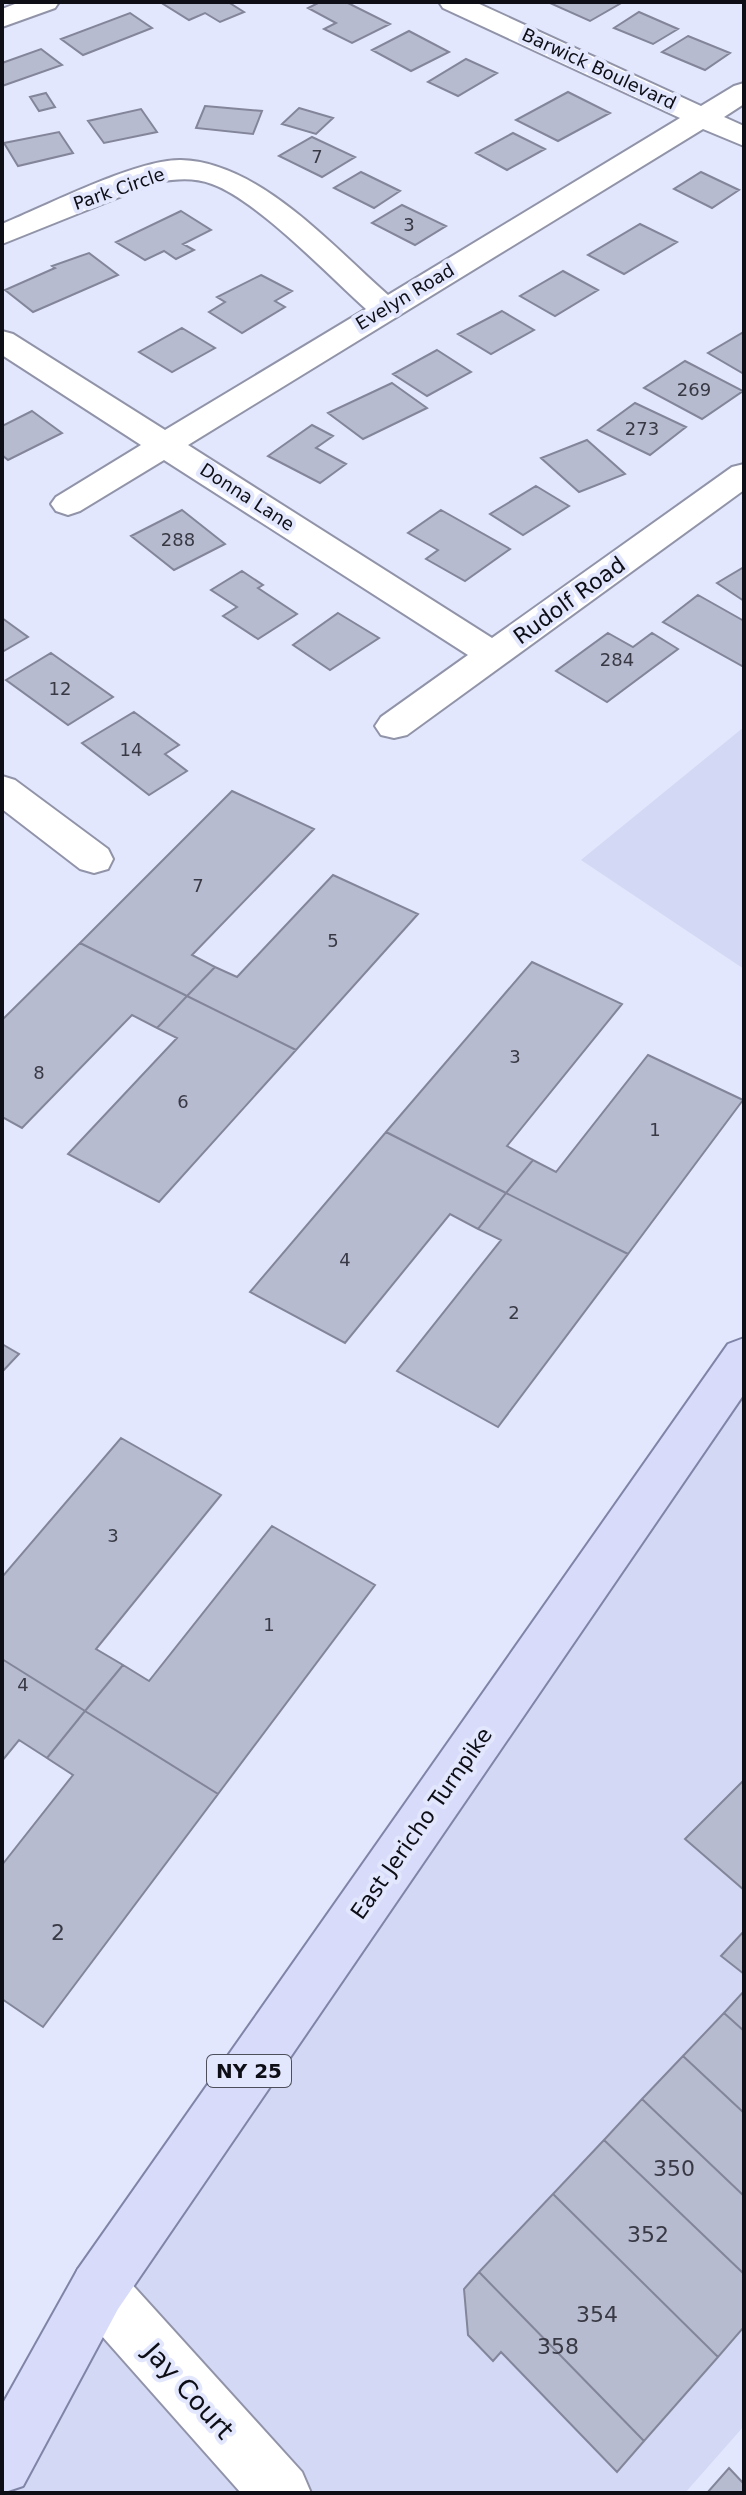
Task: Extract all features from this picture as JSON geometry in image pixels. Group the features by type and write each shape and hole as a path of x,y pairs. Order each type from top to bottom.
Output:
{"main road":[{"name":"East Jericho Turnpike","path":"2,2465 98,2289 744,1357"},
{"name":"East Jericho Turnpike","path":"2,2400 98,2289"}],"street":[{"path":"2,19 45,2"},
{"name":"Barwick Boulevard","path":"453,2 744,137"},
{"name":"Evelyn Road","path":"68,504 744,92"},
{"name":"Park Circle","path":"2,235 150,174 181,169 219,176 251,191 385,309"},
{"name":"Donna Lane","path":"2,341 493,655"},
{"name":"Rudolf Road","path":"394,726 744,474"},
{"path":"2,789 94,859"},
{"name":"Jay Court","path":"98,2289 281,2493"}],"shaded area":[{"path":"744,727 744,969 581,860"},
{"path":"744,1357 744,2426 685,2493 2,2493 2,2465"}],"building":[{"path":"160,2 228,2 244,12 220,22 205,13 189,20"},
{"path":"320,2 346,2 390,24 352,43 324,29 336,23 308,8"},
{"path":"623,2 590,21 552,4"},
{"path":"639,12 678,29 653,44 614,28"},
{"path":"130,13 152,28 83,55 61,39"},
{"path":"409,31 449,52 411,71 372,50"},
{"path":"688,36 730,53 705,70 662,52"},
{"path":"41,49 62,65 2,86 2,63"},
{"path":"466,59 497,73 458,96 428,82"},
{"path":"568,92 610,113 558,141 516,120"},
{"path":"46,93 55,107 39,111 30,97"},
{"path":"205,106 262,111 253,134 196,128"},
{"path":"299,108 333,118 316,134 282,124"},
{"path":"141,109 157,132 104,143 88,121"},
{"path":"59,132 73,153 18,166 4,143"},
{"path":"513,133 545,149 507,170 476,153"},
{"path":"312,137 355,157 322,177 279,156"},
{"path":"361,172 400,191 374,208 334,188"},
{"path":"701,172 739,190 712,208 674,189"},
{"path":"402,205 446,226 415,245 372,223"},
{"path":"181,211 211,230 183,244 194,250 176,259 164,251 145,260 116,242"},
{"path":"640,224 677,242 624,274 588,255"},
{"path":"89,253 118,275 33,312 5,290 55,268 52,266"},
{"path":"563,271 598,290 555,316 520,296"},
{"path":"261,275 292,291 275,301 285,307 242,333 209,312 225,302 217,297"},
{"path":"502,311 534,330 491,354 458,334"},
{"path":"182,328 215,348 172,372 139,352"},
{"path":"744,334 744,374 708,353"},
{"path":"437,350 471,372 427,396 393,374"},
{"path":"685,361 743,391 702,419 644,388"},
{"path":"392,383 427,408 363,439 328,413"},
{"path":"635,403 686,427 650,455 598,430"},
{"path":"32,411 62,433 8,460 2,455 2,426"},
{"path":"312,425 333,436 316,448 346,464 320,483 268,456"},
{"path":"587,440 625,474 579,492 541,458"},
{"path":"536,486 569,506 523,535 490,514"},
{"path":"182,510 225,544 174,570 131,536"},
{"path":"441,510 510,549 465,581 426,559 438,550 408,533"},
{"path":"744,567 744,601 717,583"},
{"path":"242,571 263,585 258,588 297,614 258,639 223,616 237,607 211,590"},
{"path":"698,595 744,621 744,667 663,622"},
{"path":"338,613 379,638 330,670 293,645"},
{"path":"2,618 28,637 2,652"},
{"path":"608,633 633,647 652,633 678,649 607,702 556,671"},
{"path":"51,653 113,697 68,725 6,680"},
{"path":"134,712 179,745 165,754 187,771 149,795 82,743"},
{"path":"232,791 314,829 192,955 215,967 187,996 80,943"},
{"path":"333,875 418,914 296,1050 187,996 215,967 237,977"},
{"path":"80,943 187,996 157,1028 132,1015 22,1128 2,1117 2,1020"},
{"path":"532,962 622,1004 507,1146 533,1160 506,1193 386,1132"},
{"path":"187,996 296,1050 159,1202 68,1154 177,1038 157,1028"},
{"path":"648,1055 743,1100 628,1254 506,1193 533,1160 556,1172"},
{"path":"386,1132 506,1193 478,1229 450,1214 345,1343 250,1292"},
{"path":"506,1193 628,1254 498,1427 397,1371 501,1240 478,1229"},
{"path":"2,1344 19,1354 2,1372"},
{"path":"121,1438 221,1495 96,1649 123,1665 85,1711 2,1659 2,1577"},
{"path":"272,1526 375,1585 218,1794 85,1711 123,1665 149,1681"},
{"path":"2,1659 85,1711 47,1758 19,1740 2,1761"},
{"path":"85,1711 218,1794 43,2027 2,1999 2,1865 73,1775 47,1758"},
{"path":"744,1780 744,1890 685,1839"},
{"path":"744,1931 744,1974 721,1956"},
{"path":"744,1991 744,2031 724,2013"},
{"path":"724,2013 744,2031 744,2113 683,2056"},
{"path":"683,2056 744,2113 744,2196 642,2099"},
{"path":"642,2099 744,2196 744,2274 604,2140"},
{"path":"604,2140 744,2274 744,2327 718,2357 553,2194"},
{"path":"553,2194 718,2357 644,2441 479,2272"},
{"path":"479,2272 644,2441 617,2472 501,2352 493,2361 468,2335 464,2289"},
{"path":"729,2468 744,2484 744,2493 707,2493"}]}
